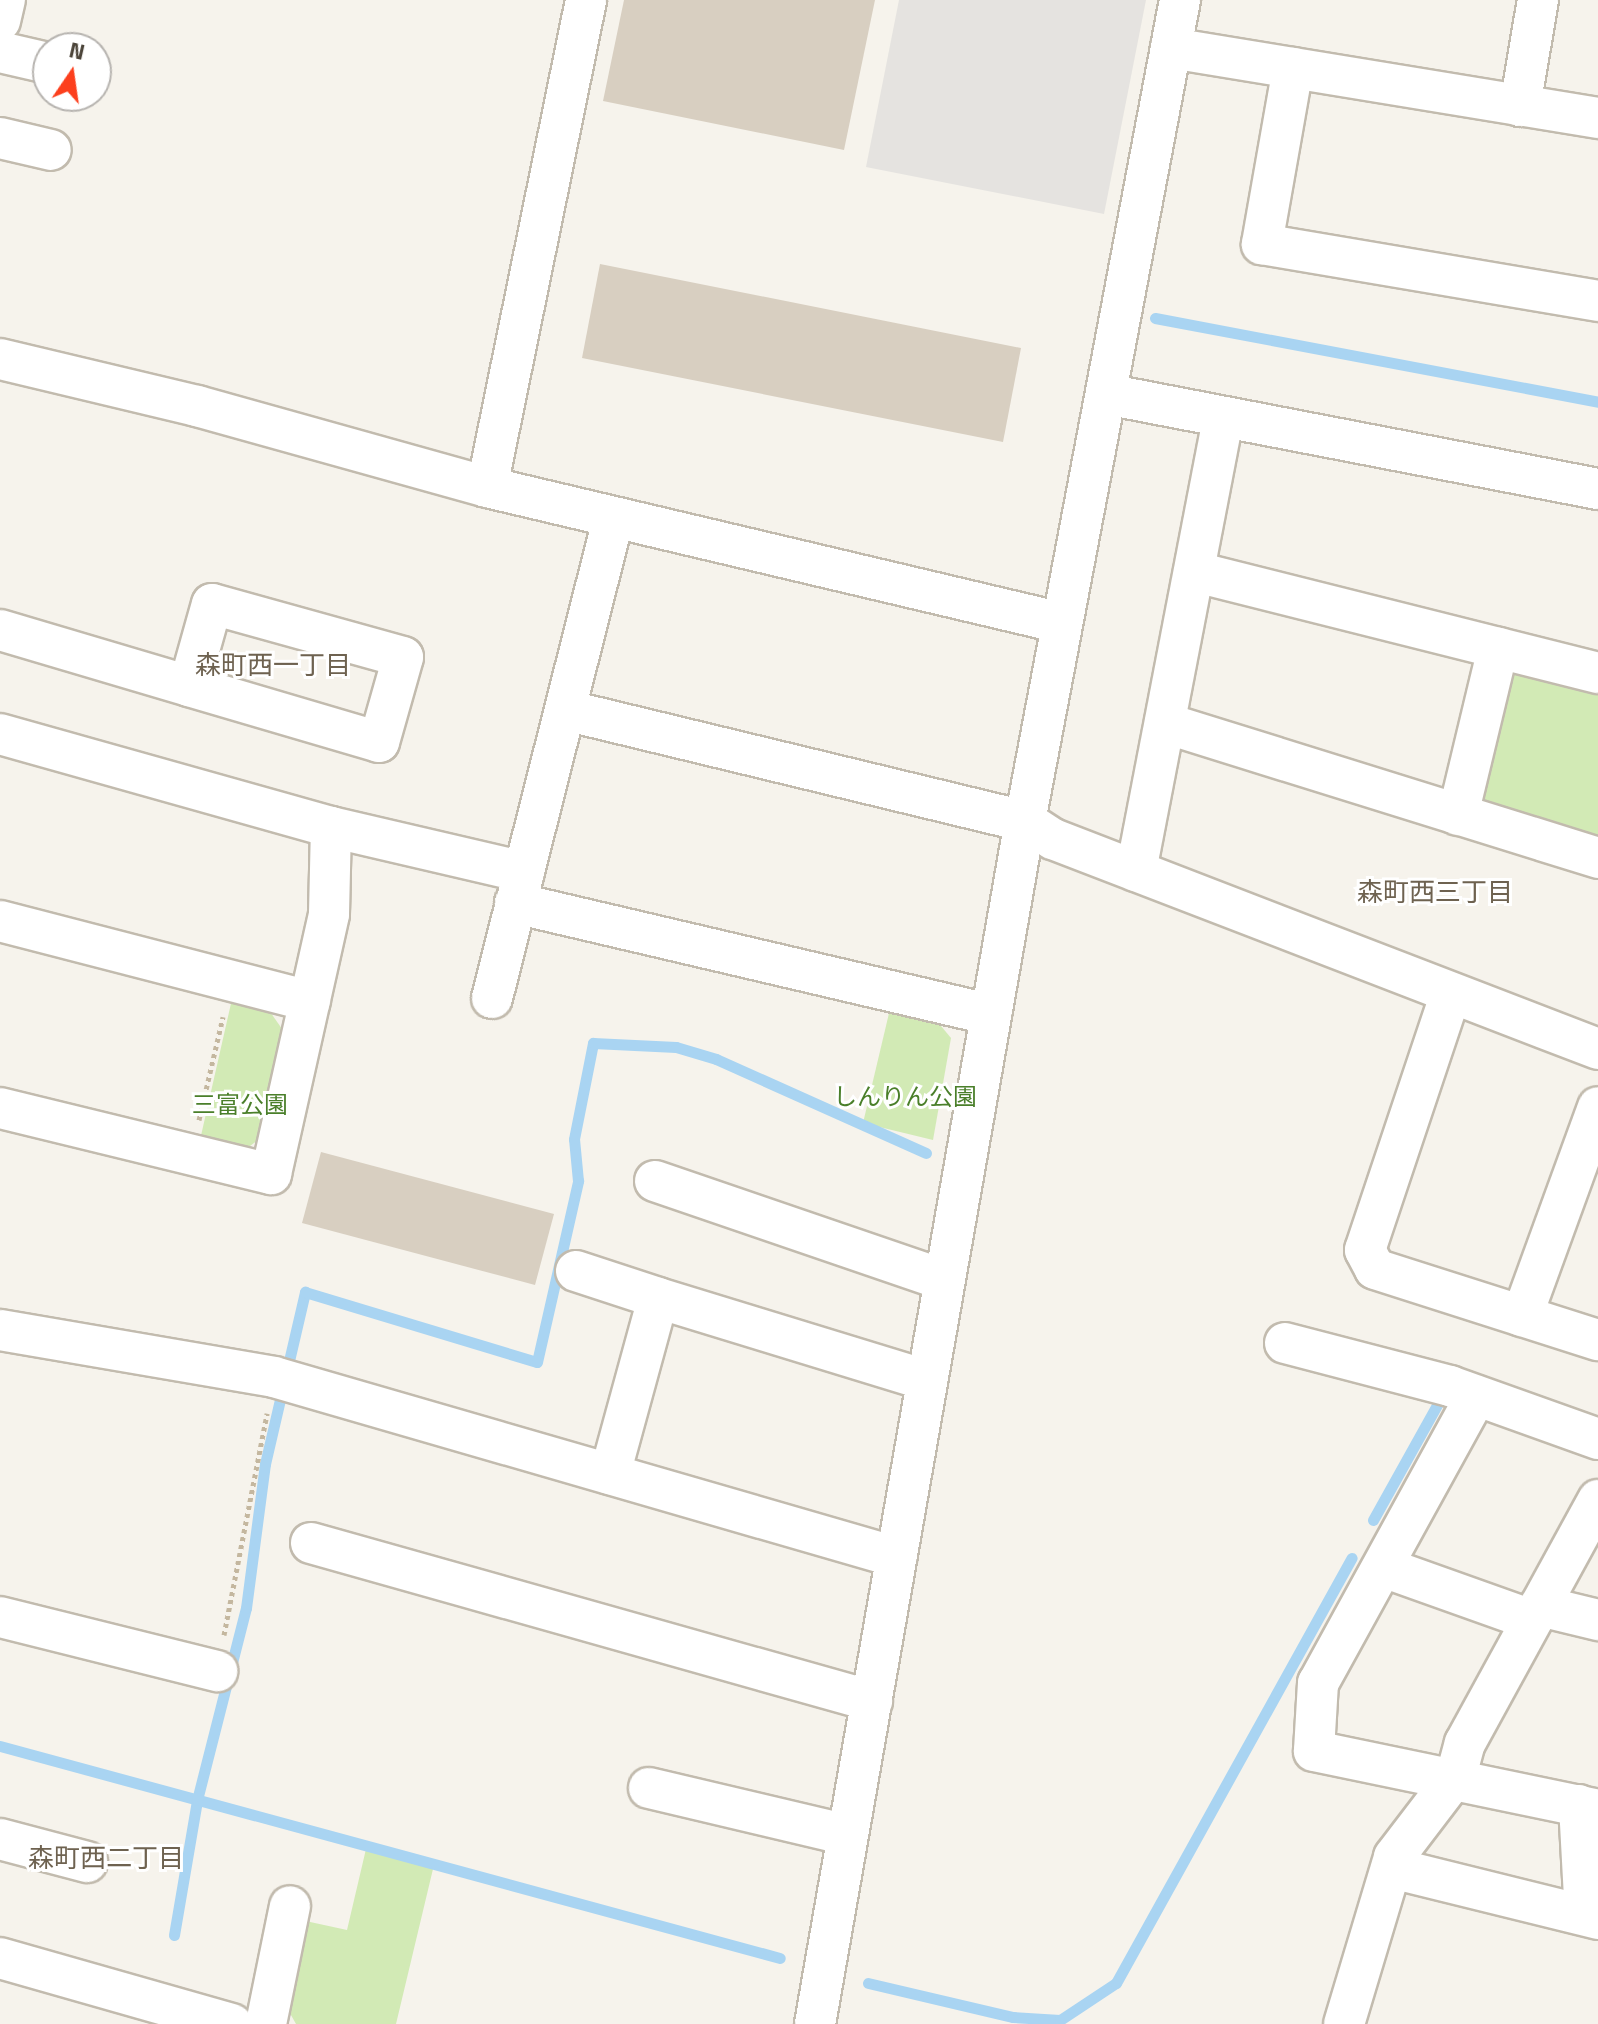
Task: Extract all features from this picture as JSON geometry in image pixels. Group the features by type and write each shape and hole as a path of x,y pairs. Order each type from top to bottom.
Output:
{"street":[{"path":"487,487 586,0"},
{"path":"815,2024 1025,821 1180,0"},
{"path":"1520,106 1538,0"},
{"path":"1171,48 1598,118"},
{"path":"0,52 32,59"},
{"path":"1293,68 1262,244 1598,301"},
{"path":"0,138 51,150"},
{"path":"0,359 487,487 1062,623"},
{"path":"1106,394 1223,421 1598,489"},
{"path":"1136,871 1223,421"},
{"path":"492,998 614,517"},
{"path":"1196,572 1598,673"},
{"path":"0,630 189,686 379,742 403,657 212,604 189,686"},
{"path":"1458,815 1498,648"},
{"path":"565,710 1025,821 1136,871 1598,1049"},
{"path":"1165,723 1598,858"},
{"path":"0,734 331,827 520,888 991,1015"},
{"path":"0,1108 271,1174 329,914 331,827"},
{"path":"0,921 310,1001"},
{"path":"1451,993 1365,1250 1375,1269 1598,1340"},
{"path":"1522,1316 1598,1107"},
{"path":"655,1181 944,1280"},
{"path":"576,1271 927,1380"},
{"path":"610,1474 658,1298"},
{"path":"0,1330 274,1377 896,1557"},
{"path":"1285,1343 1476,1396 1598,1439"},
{"path":"1392,1868 1591,1917 1589,1808 1456,1776 1421,1776 1314,1751 1318,1683 1476,1396"},
{"path":"1344,2024 1392,1868 1456,1776 1465,1743 1596,1508"},
{"path":"338,1538 529,1586 710,1637 872,1701"},
{"path":"1383,1567 1536,1613 1598,1620"},
{"path":"0,1617 217,1671"},
{"path":"649,1788 848,1835"},
{"path":"0,1839 87,1862"},
{"path":"266,2024 290,1906"},
{"path":"0,1958 232,2024"}],"path":[{"path":"191,1156 231,981"},
{"path":"217,1671 274,1377"}],"green space":[{"path":"1515,670 1598,691 1598,840 1483,804 1474,794 1503,677"},
{"name":"三富公園","path":"232,999 266,1006 287,1036 266,1134 242,1152 200,1140"},
{"name":"しんりん公園","path":"890,1009 936,1020 951,1038 933,1140 863,1123"},
{"path":"366,1849 433,1869 396,2024 296,2024 282,1999 301,1920 347,1930"}],"shaded area":[{"path":"899,0 1146,0 1104,214 866,167"}],"building":[{"path":"624,0 875,0 844,150 603,101"},
{"path":"600,264 1021,348 1003,442 582,358"},
{"path":"321,1152 554,1214 535,1285 302,1223"}],"waterway":[{"path":"1155,318 1598,402"},
{"path":"174,1935 197,1800 246,1608 265,1464 305,1292 537,1362 578,1181 574,1139 593,1043 676,1047 716,1059 926,1153"},
{"path":"1373,1520 1442,1396"},
{"path":"868,1983 1013,2017 1060,2020 1116,1983 1352,1558"},
{"path":"0,1746 780,1958"}],"district":[{"name":"森町西一丁目","path":"273,665"},
{"name":"森町西三丁目","path":"1435,892"},
{"name":"森町西二丁目","path":"106,1858"}]}
